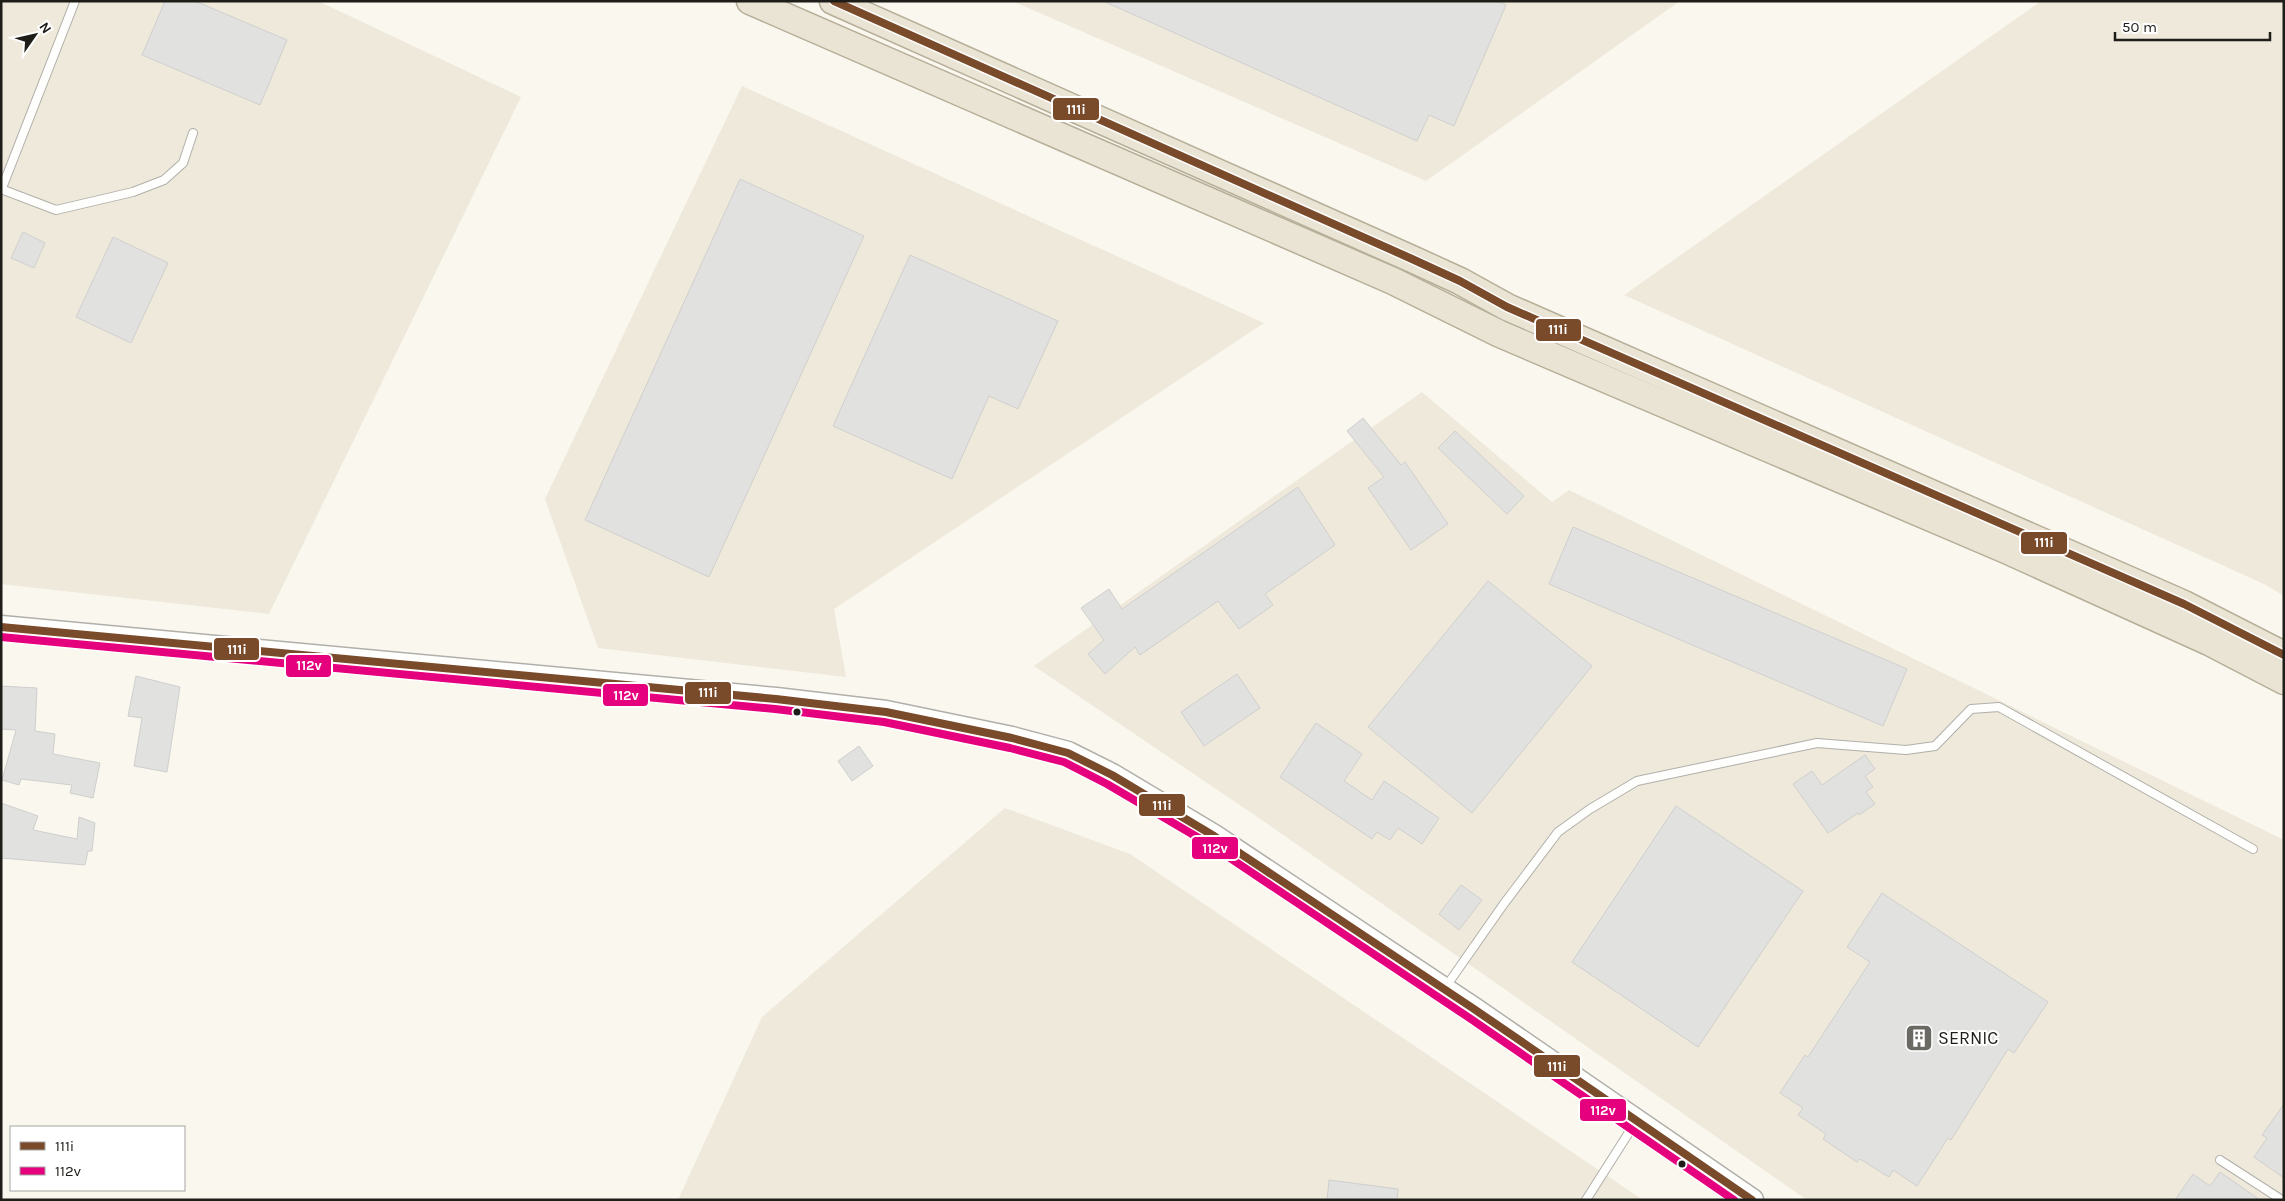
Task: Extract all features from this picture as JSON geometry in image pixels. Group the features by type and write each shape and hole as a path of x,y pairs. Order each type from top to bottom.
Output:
{"highway":[{"path":"750,1 1393,281 1500,334 2006,550 2208,642 2284,681"},
{"path":"833,1 1412,260 1460,282 1507,307 2184,604 2284,655"}],"main road":[{"path":"1,627 886,712 1012,738 1068,753 1112,775 1214,836 1752,1200"}],"lane":[{"path":"75,1 2,188 56,210 134,192 164,180 183,162 193,133"},
{"path":"1444,990 1502,905 1558,832 1590,809 1638,781 1817,743 1906,750 1934,746 1971,709 1999,707 2253,849"},
{"path":"1586,1200 1636,1122"},
{"path":"2220,1160 2282,1200"}],"shaded area":[{"path":"1,1 318,1 521,97 269,614 1,584"},
{"path":"1012,1 1680,1 1426,181"},
{"path":"2041,1 2284,1 2284,596 2266,585 1624,295"},
{"path":"742,86 1264,323 834,609 846,677 598,648 545,499"},
{"path":"1422,392 1552,502 1569,490 2284,840 2284,1200 1807,1200 1259,818 1034,666"},
{"path":"1005,808 1130,854 1643,1200 678,1200 762,1017"}],"building":[{"path":"165,1 195,1 287,40 260,105 142,55"},
{"path":"1103,1 1497,1 1506,5 1454,126 1429,115 1417,141"},
{"path":"740,179 864,236 709,577 585,520"},
{"path":"23,232 45,243 34,268 11,258"},
{"path":"113,237 168,263 131,343 76,317"},
{"path":"910,255 1058,321 1018,409 989,396 952,479 833,426"},
{"path":"1363,418 1401,465 1405,462 1448,524 1411,550 1368,488 1384,477 1347,431"},
{"path":"1455,431 1524,496 1507,514 1438,448"},
{"path":"1298,487 1335,545 1265,594 1273,605 1239,629 1218,601 1140,655 1135,647 1105,674 1088,654 1104,640 1081,608 1109,589 1122,609"},
{"path":"1573,527 1907,669 1883,726 1549,584"},
{"path":"1488,581 1592,666 1472,813 1368,727"},
{"path":"1237,674 1260,708 1204,746 1181,712"},
{"path":"136,676 180,687 167,772 134,766 142,718 128,716"},
{"path":"1,686 37,688 35,731 55,734 53,754 100,763 93,798 70,793 72,785 21,779 19,785 2,780 16,730 1,729"},
{"path":"1316,723 1362,754 1344,781 1372,800 1384,781 1439,818 1422,844 1398,828 1390,840 1377,832 1372,839 1280,777"},
{"path":"859,746 873,766 852,781 838,761"},
{"path":"1865,755 1875,769 1865,776 1873,787 1866,792 1875,804 1828,833 1793,784 1812,771 1822,785"},
{"path":"1,803 38,816 33,830 77,839 79,817 95,823 92,851 88,851 85,865 1,858"},
{"path":"1676,806 1803,891 1698,1047 1572,962"},
{"path":"1461,885 1482,900 1459,930 1439,914"},
{"name":"SERNIC","path":"1882,893 2048,1002 2014,1053 2008,1049 1951,1140 1948,1138 1917,1186 1893,1170 1889,1177 1860,1159 1857,1162 1823,1139 1826,1134 1798,1115 1803,1108 1780,1093 1805,1055 1808,1057 1870,962 1847,947"},
{"path":"2284,1104 2284,1178 2254,1157 2267,1138 2262,1135"},
{"path":"2220,1172 2260,1200 2175,1200 2193,1174 2210,1186"},
{"path":"1329,1180 1398,1189 1397,1200 1327,1200"}],"transit line":[{"name":"111i","path":"834,1 1412,259 1460,281 1507,307 2184,604 2284,655"},
{"name":"111i","path":"1,627 776,699 886,712 1012,738 1068,753 1112,775 1214,836 1474,1009 1752,1200"},
{"name":"112v","path":"1,637 775,709 884,722 1010,748 1064,762 1107,784 1209,844 1468,1017 1734,1200"}],"place":[{"name":"SERNIC","path":"1919,1038"}]}
